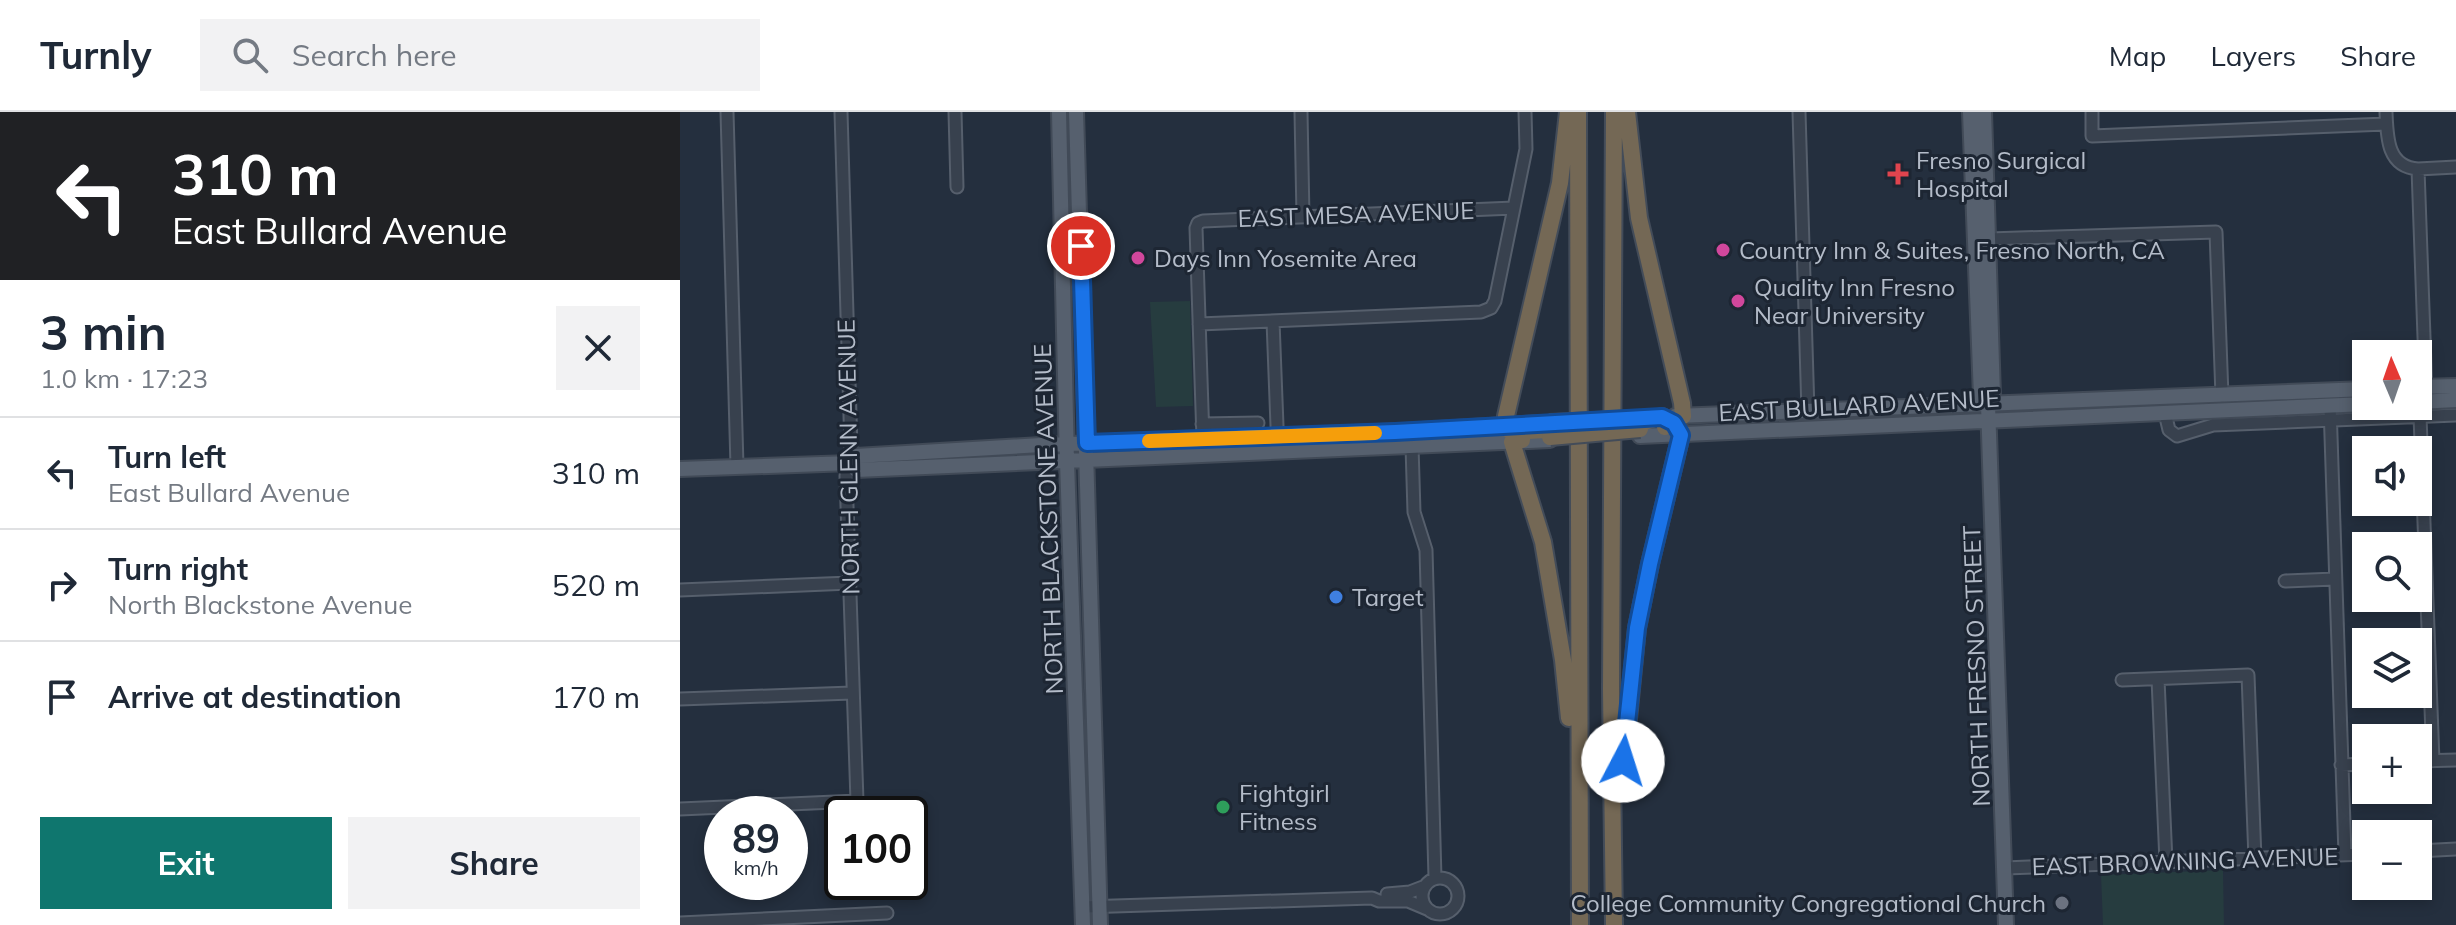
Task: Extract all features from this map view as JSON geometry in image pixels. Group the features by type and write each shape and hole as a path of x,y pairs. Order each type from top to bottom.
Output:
{"highway":[{"path":"1568,112 1560,183 1506,416 1532,435 1675,422"},
{"path":"1578,112 1580,925"},
{"path":"1614,112 1614,925"},
{"path":"1612,837 1618,814 1637,628 1675,422 1674,365 1639,218 1627,112"},
{"path":"1532,435 1543,542 1563,660 1578,803"}],"main road":[{"name":"NORTH BLACKSTONE AVENUE","path":"1059,112 1069,545 1083,925"},
{"name":"NORTH BLACKSTONE AVENUE","path":"1076,112 1100,925"},
{"name":"NORTH FRESNO STREET","path":"1970,112 1981,396 1988,405"},
{"name":"NORTH FRESNO STREET","path":"1984,112 1993,396 1988,405 2006,925"},
{"path":"1972,158 1978,166 1983,235 1989,239"},
{"path":"2432,395 2456,386"},
{"name":"EAST BULLARD AVENUE","path":"1640,427 1808,412 2352,390"},
{"path":"2165,413 2173,406 2216,403 2222,396"},
{"path":"2432,399 2456,400"},
{"name":"EAST BULLARD AVENUE","path":"1675,422 1989,421 2165,413 2330,413 2352,408"},
{"path":"680,469 850,463 856,456 1087,443 1203,432 1278,444 1412,446 1532,435"},
{"path":"850,463 856,470 1067,462 1278,444 1532,435"},
{"path":"889,468 908,461 953,457 963,449"},
{"path":"1069,545 1080,597 1083,642 1092,653"},
{"path":"1075,663 1082,666 1084,671 1086,719 1094,729"}],"street":[{"path":"727,112 737,466"},
{"name":"NORTH GLENN AVENUE","path":"680,809 857,801 846,477 851,449 841,112"},
{"path":"955,112 957,187"},
{"path":"1301,112 1303,217"},
{"path":"1258,423 1203,432 1199,324 1481,312 1491,308 1495,301 1526,149 1525,112"},
{"path":"1799,112 1808,412"},
{"path":"2092,112 2092,136 2386,118 2391,153 2401,164 2418,169 2456,167"},
{"path":"2418,169 2421,340"},
{"name":"EAST MESA AVENUE","path":"1199,324 1196,228 1203,221 1514,208"},
{"path":"1989,239 2216,232 2222,396"},
{"path":"1273,321 1278,444"},
{"path":"2432,404 2456,415"},
{"path":"2165,413 2169,430 2177,436 2213,425 2352,410"},
{"path":"2330,413 2345,855"},
{"path":"2423,420 2433,761 2456,760"},
{"path":"1412,446 1414,512 1426,550 1435,878"},
{"path":"2285,581 2335,579"},
{"path":"680,590 850,583"},
{"path":"2122,680 2248,675 2255,859"},
{"path":"2158,679 2166,862"},
{"path":"680,699 852,693"},
{"path":"2341,765 2352,765"},
{"path":"2432,850 2456,849"},
{"name":"EAST BROWNING AVENUE","path":"2005,868 2352,855"},
{"path":"1083,907 1372,898 1379,901 1408,901 1437,914 1453,909 1458,899 1457,888 1443,877 1435,878 1410,892 1379,894 1372,898"},
{"path":"1423,887 1421,898 1427,909"},
{"path":"680,923 887,913"}],"green space":[{"path":"1190,301 1193,406 1156,407 1150,302"},
{"path":"2223,870 2224,925 2103,925 2101,875"}],"slow traffic":[{"path":"1149,441 1375,433"}],"place":[{"name":"Fresno Surgical Hospital","path":"1898,174"},
{"name":"Country Inn & Suites, Fresno North, CA","path":"1723,250"},
{"name":"Days Inn Yosemite Area","path":"1138,258"},
{"name":"Quality Inn Fresno Near University","path":"1738,301"},
{"name":"Target","path":"1336,597"},
{"name":"Fightgirl Fitness","path":"1223,807"},
{"name":"College Community Congregational Church","path":"2062,903"}],"route":[{"path":"1081,246 1087,443 1670,419 1681,435 1637,628 1623,761"}]}
